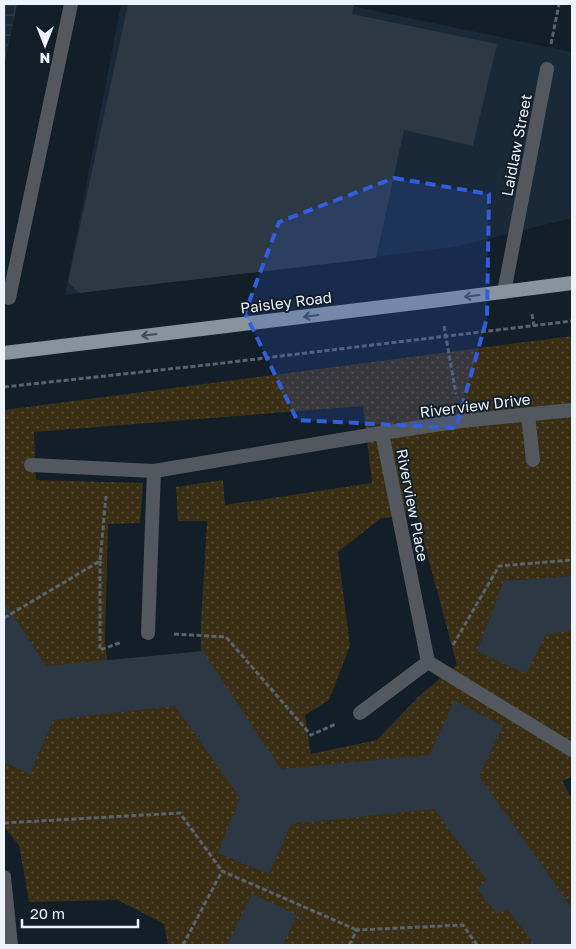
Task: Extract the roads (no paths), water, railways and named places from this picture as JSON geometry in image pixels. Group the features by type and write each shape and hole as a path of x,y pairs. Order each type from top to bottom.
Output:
{"main road":[{"name":"Paisley Road","path":"4,353 572,283"}],"street":[{"path":"6,298 71,4"},
{"name":"Laidlaw Street","path":"504,292 546,69"},
{"name":"Riverview Drive","path":"382,433 572,410"},
{"path":"528,415 534,460"},
{"name":"Riverview Place","path":"31,465 154,471 382,433 434,666"},
{"path":"148,633 154,471"},
{"path":"360,713 434,666 572,750"},
{"path":"4,877 11,945"}]}
